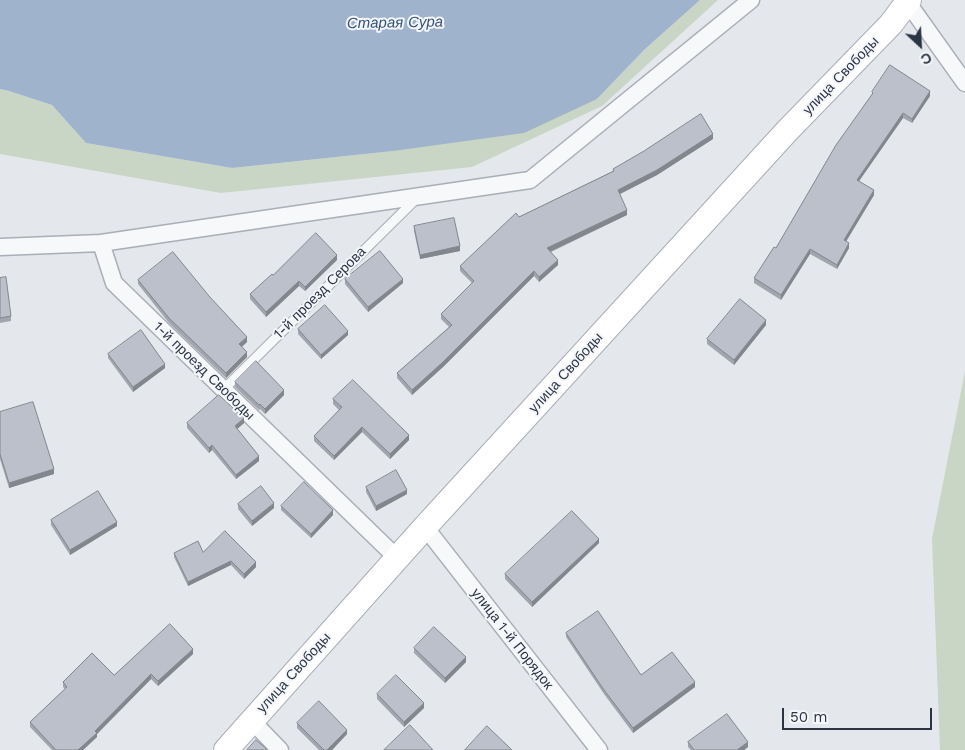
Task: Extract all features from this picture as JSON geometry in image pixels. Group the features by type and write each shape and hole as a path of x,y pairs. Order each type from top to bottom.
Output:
{"main road":[{"name":"улица Свободы","path":"226,750 424,527 787,131 891,24 907,1"}],"street":[{"path":"0,247 101,242 530,180 751,0"},
{"path":"907,1 965,83"},
{"name":"1-й проезд Свободы","path":"101,242 114,282 397,558"},
{"name":"улица 1-й Порядок","path":"424,527 599,750"},
{"path":"252,721 280,750"}],"lane":[{"name":"1-й проезд Серова","path":"223,390 418,197"}],"green space":[{"path":"700,0 718,0 602,106 472,167 221,193 0,154 0,89 52,105 86,143 232,168 393,151 597,99 644,50"},
{"path":"965,371 965,750 940,750 932,539"}],"water":[{"name":"Старая Сура","path":"0,0 700,0 644,50 597,99 524,133 393,151 232,168 86,143 52,105 0,89"}],"building":[{"path":"890,65 930,91 912,119 903,113 857,180 874,190 844,240 849,243 837,265 810,249 781,295 754,278 774,247 776,248 836,145 873,93"},
{"path":"701,114 713,134 657,170 618,190 627,210 547,248 558,260 539,277 534,271 443,362 412,390 397,373 452,325 441,314 474,281 460,266 516,213 519,217 614,171 613,169"},
{"path":"454,218 460,246 420,255 414,226"},
{"path":"316,233 337,255 305,287 299,281 266,312 250,294 273,275"},
{"path":"380,251 403,279 368,307 345,279"},
{"path":"173,252 209,296 247,337 239,344 247,352 226,373 169,318 138,280"},
{"path":"6,277 11,316 0,318 0,278"},
{"path":"740,299 766,320 734,360 707,339"},
{"path":"325,305 348,331 321,355 298,329"},
{"path":"141,330 165,364 133,387 108,354"},
{"path":"256,361 284,390 265,409 235,382"},
{"path":"353,380 409,435 390,454 362,427 334,456 314,436 342,407 333,399"},
{"path":"219,395 244,418 235,426 259,456 236,475 212,445 209,448 187,423"},
{"path":"33,402 54,469 9,483 0,454 0,412"},
{"path":"396,470 407,490 376,506 366,487"},
{"path":"304,482 333,510 311,534 281,506"},
{"path":"261,486 274,503 252,521 238,504"},
{"path":"98,491 117,522 70,550 51,520"},
{"path":"572,511 599,539 532,602 505,574"},
{"path":"225,531 256,562 244,574 231,561 188,582 174,553 198,541 203,552"},
{"path":"598,611 641,675 672,652 695,682 633,728 604,690 566,633"},
{"path":"170,624 193,649 158,681 151,674 95,731 97,733 78,750 56,750 30,722 67,687 63,682 92,653 114,675"},
{"path":"434,627 466,657 445,678 414,648"},
{"path":"396,675 424,703 404,722 377,694"},
{"path":"319,701 347,730 327,750 324,750 297,723"},
{"path":"727,714 748,742 737,750 694,750 688,742"},
{"path":"410,725 433,750 384,750"},
{"path":"487,726 512,750 465,750"},
{"path":"256,740 268,750 247,750"}]}
